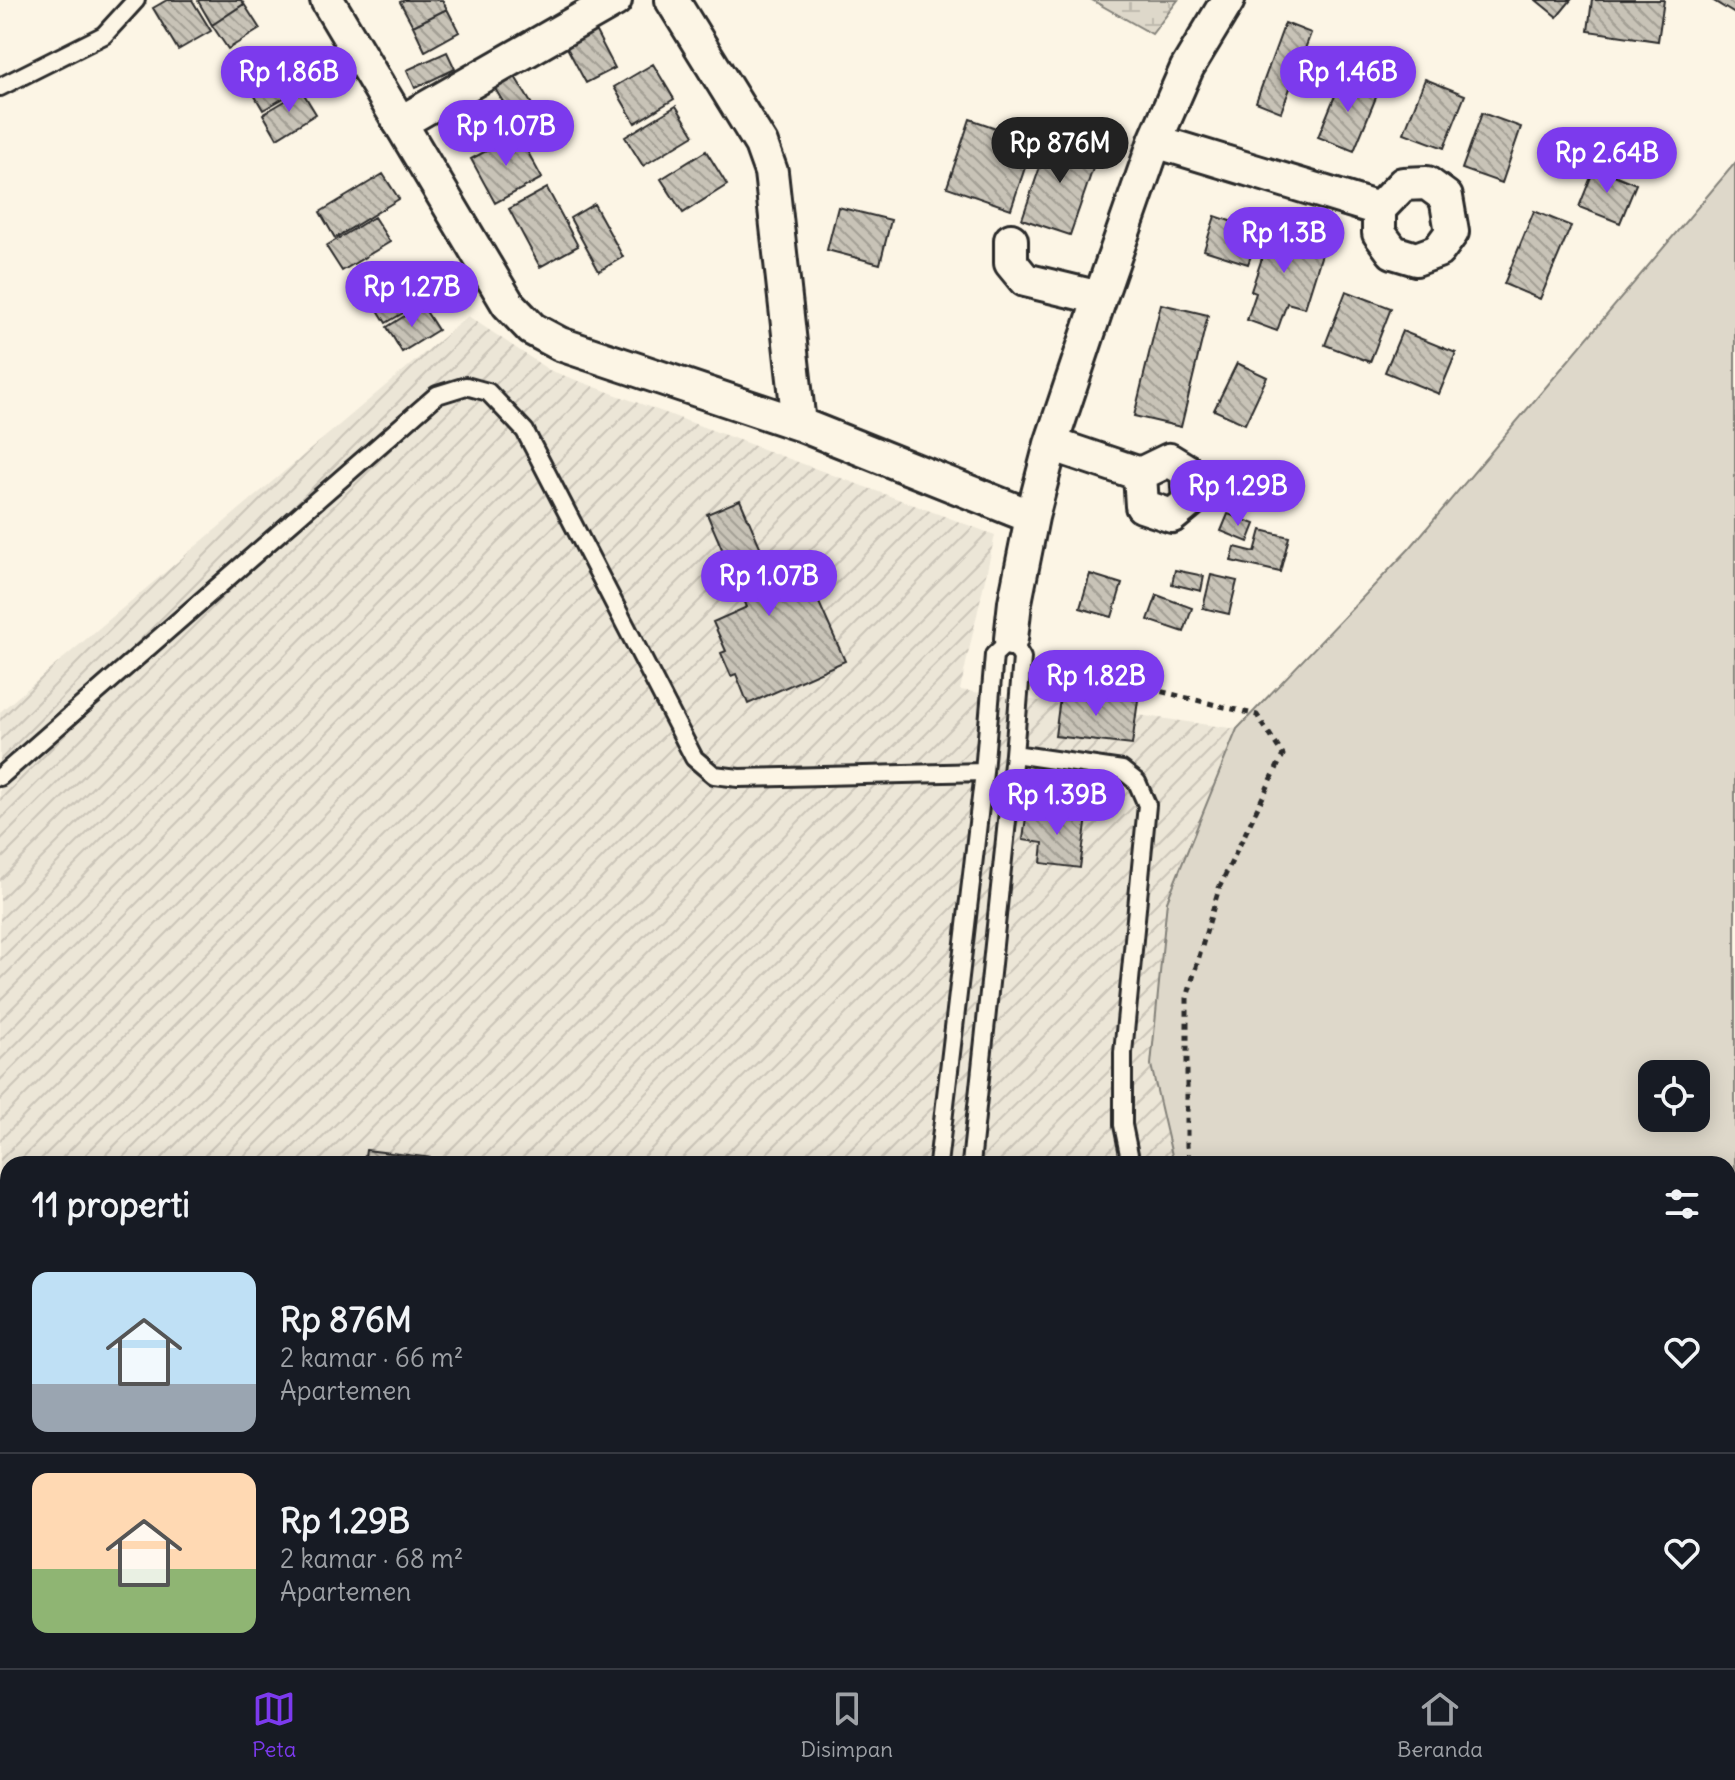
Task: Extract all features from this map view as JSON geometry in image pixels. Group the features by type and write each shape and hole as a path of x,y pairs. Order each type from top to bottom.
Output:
{"street":[{"path":"327,0 508,304 532,329 560,344 799,424 1032,517"},
{"path":"400,123 615,0"},
{"path":"672,0 761,144 771,172 799,424"},
{"path":"1016,648 1015,602 1051,444 1155,141 1187,68 1228,0"},
{"path":"1155,141 1379,209"},
{"path":"1011,240 1011,263 1025,280 1100,298"},
{"path":"1051,444 1140,474"}],"lane":[{"path":"0,87 104,35 136,0"},
{"path":"0,777 437,395 466,386 488,392 525,431 694,758 714,775 739,778 984,772"},
{"path":"939,1156 984,772 994,655 1016,648 1014,754 972,1156"},
{"path":"1014,754 1122,770 1137,782 1147,805 1123,1053 1123,1125 1129,1156"}],"path":[{"path":"1016,648 1257,715 1283,755 1219,888 1187,998 1189,1156"}],"shaded area":[{"path":"468,316 549,370 995,535 960,690 1237,729 1167,901 1151,1065 1172,1156 0,1156 0,712"}],"green space":[{"path":"1092,0 1178,0 1152,34"},
{"path":"1735,163 1735,1156 1172,1156 1151,1065 1167,901 1237,729 1410,548"}],"building":[{"path":"167,0 192,0 211,31 178,50 153,8"},
{"path":"199,0 241,0 244,4 212,25"},
{"path":"442,0 447,9 413,26 400,2"},
{"path":"1536,0 1571,0 1557,17"},
{"path":"1592,0 1664,0 1658,41 1588,31"},
{"path":"1712,0 1735,0 1735,14"},
{"path":"244,4 260,29 228,49 212,25"},
{"path":"447,9 459,32 425,51 413,26"},
{"path":"1285,23 1311,33 1281,112 1256,102"},
{"path":"594,28 615,68 586,83 565,44"},
{"path":"447,52 455,69 415,88 407,70"},
{"path":"653,64 674,99 635,123 614,87"},
{"path":"290,68 301,88 263,110 252,91"},
{"path":"514,75 534,108 514,120 494,87"},
{"path":"1343,76 1379,90 1354,151 1318,137"},
{"path":"1425,79 1465,95 1444,148 1404,133"},
{"path":"302,91 316,114 277,138 263,114"},
{"path":"676,106 694,135 643,166 625,137"},
{"path":"1482,113 1521,127 1502,183 1462,169"},
{"path":"970,119 1034,141 1011,209 947,187"},
{"path":"518,134 542,178 495,203 471,159"},
{"path":"1051,135 1099,151 1070,235 1022,219"},
{"path":"706,151 727,185 683,213 661,179"},
{"path":"1595,167 1636,184 1620,223 1579,207"},
{"path":"383,174 399,199 335,238 320,212"},
{"path":"547,188 578,246 540,267 509,209"},
{"path":"594,204 623,257 599,271 570,218"},
{"path":"838,207 891,220 880,264 827,250"},
{"path":"1534,211 1571,226 1540,299 1504,284"},
{"path":"1215,216 1260,231 1248,264 1204,250"},
{"path":"374,217 390,242 342,271 326,246"},
{"path":"1273,225 1326,241 1305,308 1287,303 1277,331 1247,320 1256,293 1251,291"},
{"path":"409,280 422,302 386,323 373,302"},
{"path":"1346,291 1391,308 1370,362 1325,345"},
{"path":"1161,304 1208,315 1181,427 1134,416"},
{"path":"422,305 438,330 402,352 387,327"},
{"path":"1402,331 1456,353 1439,394 1385,372"},
{"path":"1237,363 1267,377 1245,424 1214,410"},
{"path":"740,500 780,593 809,580 845,661 748,704 736,674 731,676 721,653 726,651 713,622 747,607 707,514"},
{"path":"1228,514 1255,524 1248,542 1221,531"},
{"path":"1261,530 1289,537 1280,572 1231,561 1235,547 1255,552"},
{"path":"1175,570 1204,576 1201,591 1172,584"},
{"path":"1090,574 1122,584 1112,617 1080,608"},
{"path":"1211,575 1237,581 1229,614 1203,608"},
{"path":"1157,595 1192,608 1184,632 1148,620"},
{"path":"1061,690 1138,700 1132,745 1055,736"},
{"path":"1027,809 1087,817 1080,868 1041,863 1043,843 1023,840"},
{"path":"366,1150 416,1156 365,1156"}]}
